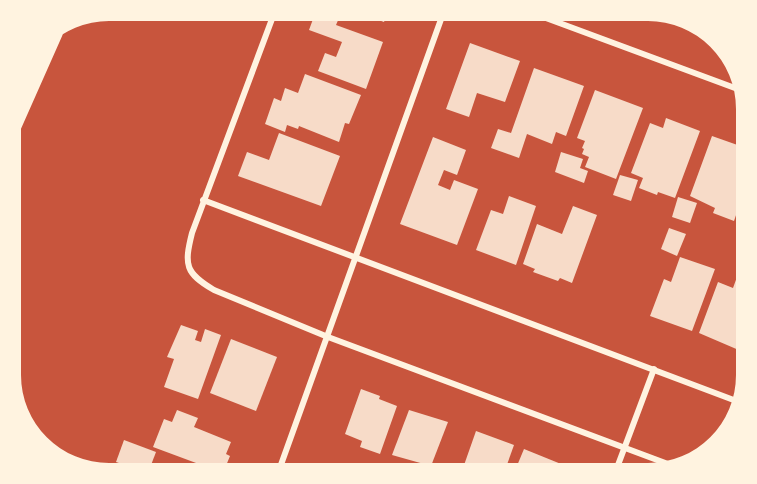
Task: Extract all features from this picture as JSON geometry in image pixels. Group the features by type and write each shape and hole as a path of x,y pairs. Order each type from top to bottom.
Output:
{"highway":[{"path":"21,106 48,46"}],"street":[{"path":"271,21 203,200 188,250 189,267 196,280 214,290 328,336 662,461"},
{"path":"282,463 440,21"},
{"path":"556,21 733,87"},
{"path":"203,200 732,399"},
{"path":"619,463 654,369"}],"building":[{"path":"312,21 338,21 336,25 383,42 366,89 318,71 325,53 336,57 342,42 309,30"},
{"path":"470,43 520,61 505,102 477,93 469,117 446,109"},
{"path":"534,68 584,86 566,136 556,132 552,144 527,134 519,158 491,148 498,129 511,133"},
{"path":"305,74 361,95 349,124 345,123 339,142 299,126 298,129 287,125 285,132 265,124 274,98 281,101 285,88 298,93"},
{"path":"595,90 643,108 616,179 585,167 589,157 582,154 585,141 577,138"},
{"path":"666,118 700,131 675,198 658,192 657,195 639,188 643,178 631,173 650,123 663,128"},
{"path":"279,133 340,156 321,206 238,176 247,152 269,160"},
{"path":"712,136 736,144 736,215 734,221 713,213 715,208 690,196"},
{"path":"433,137 466,150 457,175 444,170 438,185 450,190 454,180 478,189 457,245 400,224"},
{"path":"561,152 583,159 580,168 588,171 584,183 555,172"},
{"path":"620,175 638,180 631,201 613,195"},
{"path":"509,196 536,206 516,265 476,250 491,210 503,214"},
{"path":"678,197 697,203 690,223 672,217"},
{"path":"573,206 597,215 572,283 560,278 558,281 533,272 535,269 523,264 537,224 562,234"},
{"path":"669,228 686,234 677,256 661,249"},
{"path":"680,257 715,269 692,331 650,316 664,279 671,282"},
{"path":"736,280 736,349 699,333 718,282 733,288"},
{"path":"181,325 198,331 195,340 201,342 205,329 221,335 198,399 164,387 174,359 167,357"},
{"path":"231,339 277,357 256,411 210,393"},
{"path":"361,389 397,406 380,454 360,447 362,441 345,434"},
{"path":"177,410 198,418 194,427 231,442 226,454 230,456 227,463 196,463 153,447 164,419 172,422"},
{"path":"409,410 448,422 432,463 420,463 392,455"},
{"path":"476,431 514,445 508,463 465,463"},
{"path":"124,440 156,452 152,463 116,462"},
{"path":"524,449 559,463 518,463"}]}
